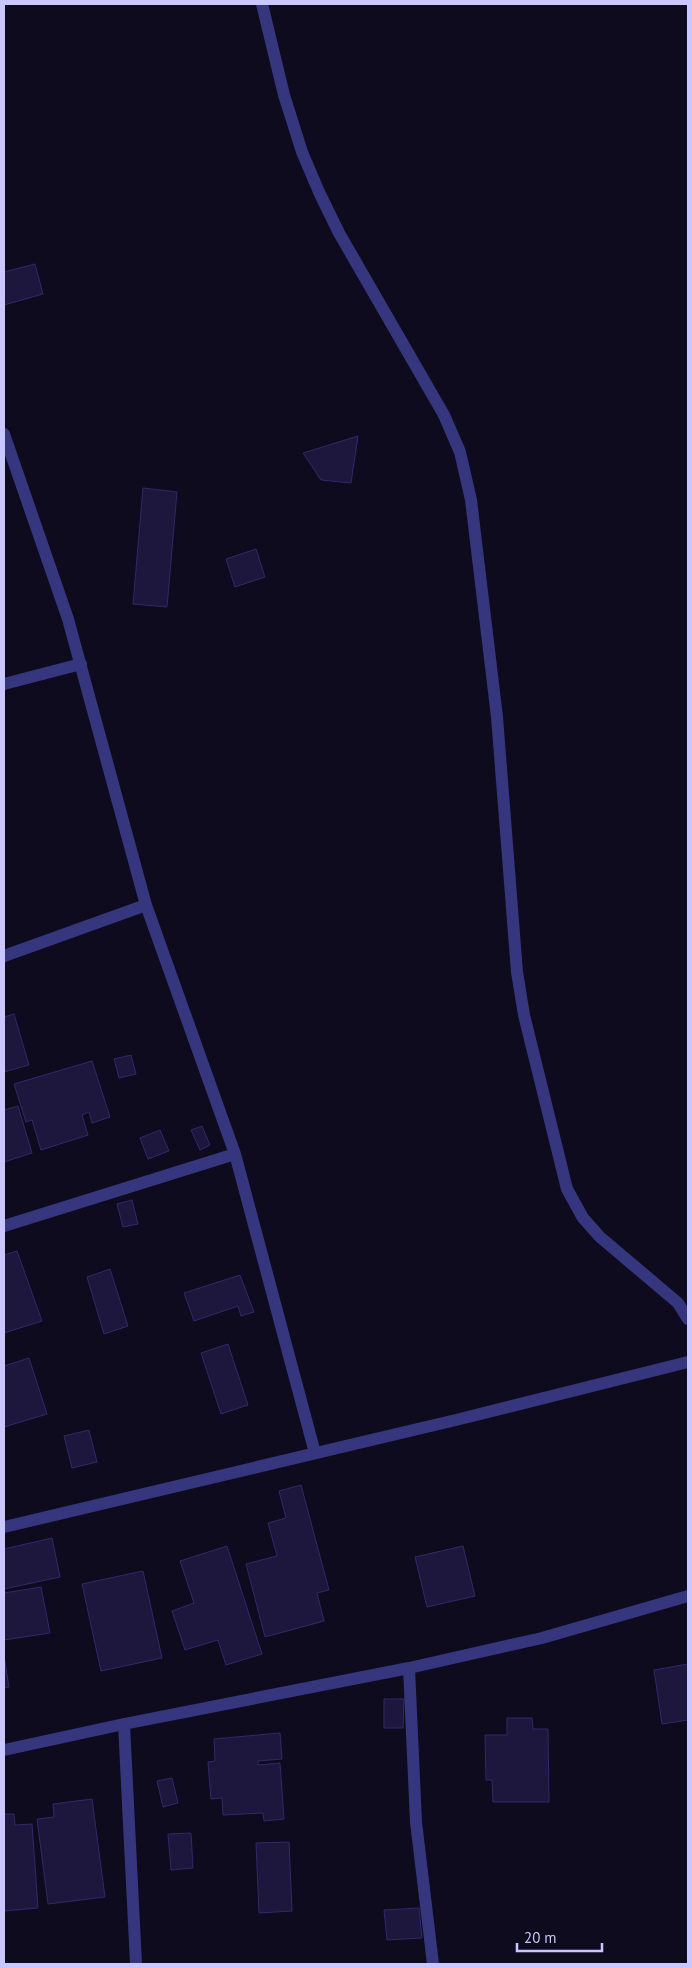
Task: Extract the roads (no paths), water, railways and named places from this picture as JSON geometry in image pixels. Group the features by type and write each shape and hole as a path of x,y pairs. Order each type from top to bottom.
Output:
{"street":[{"path":"262,4 284,95 302,152 319,192 339,233 444,415 460,452 471,500 497,717 517,972 526,1023 567,1189 583,1218 600,1236 678,1303 688,1320"},
{"path":"4,434 68,619 146,905 235,1154 315,1453"},
{"path":"4,684 81,664"},
{"path":"4,956 146,905"},
{"path":"4,1226 235,1154"},
{"path":"4,1527 688,1362"},
{"path":"4,1750 124,1724 409,1668 542,1638 688,1596"},
{"path":"409,1668 416,1822 433,1964"},
{"path":"124,1724 136,1964"}]}
